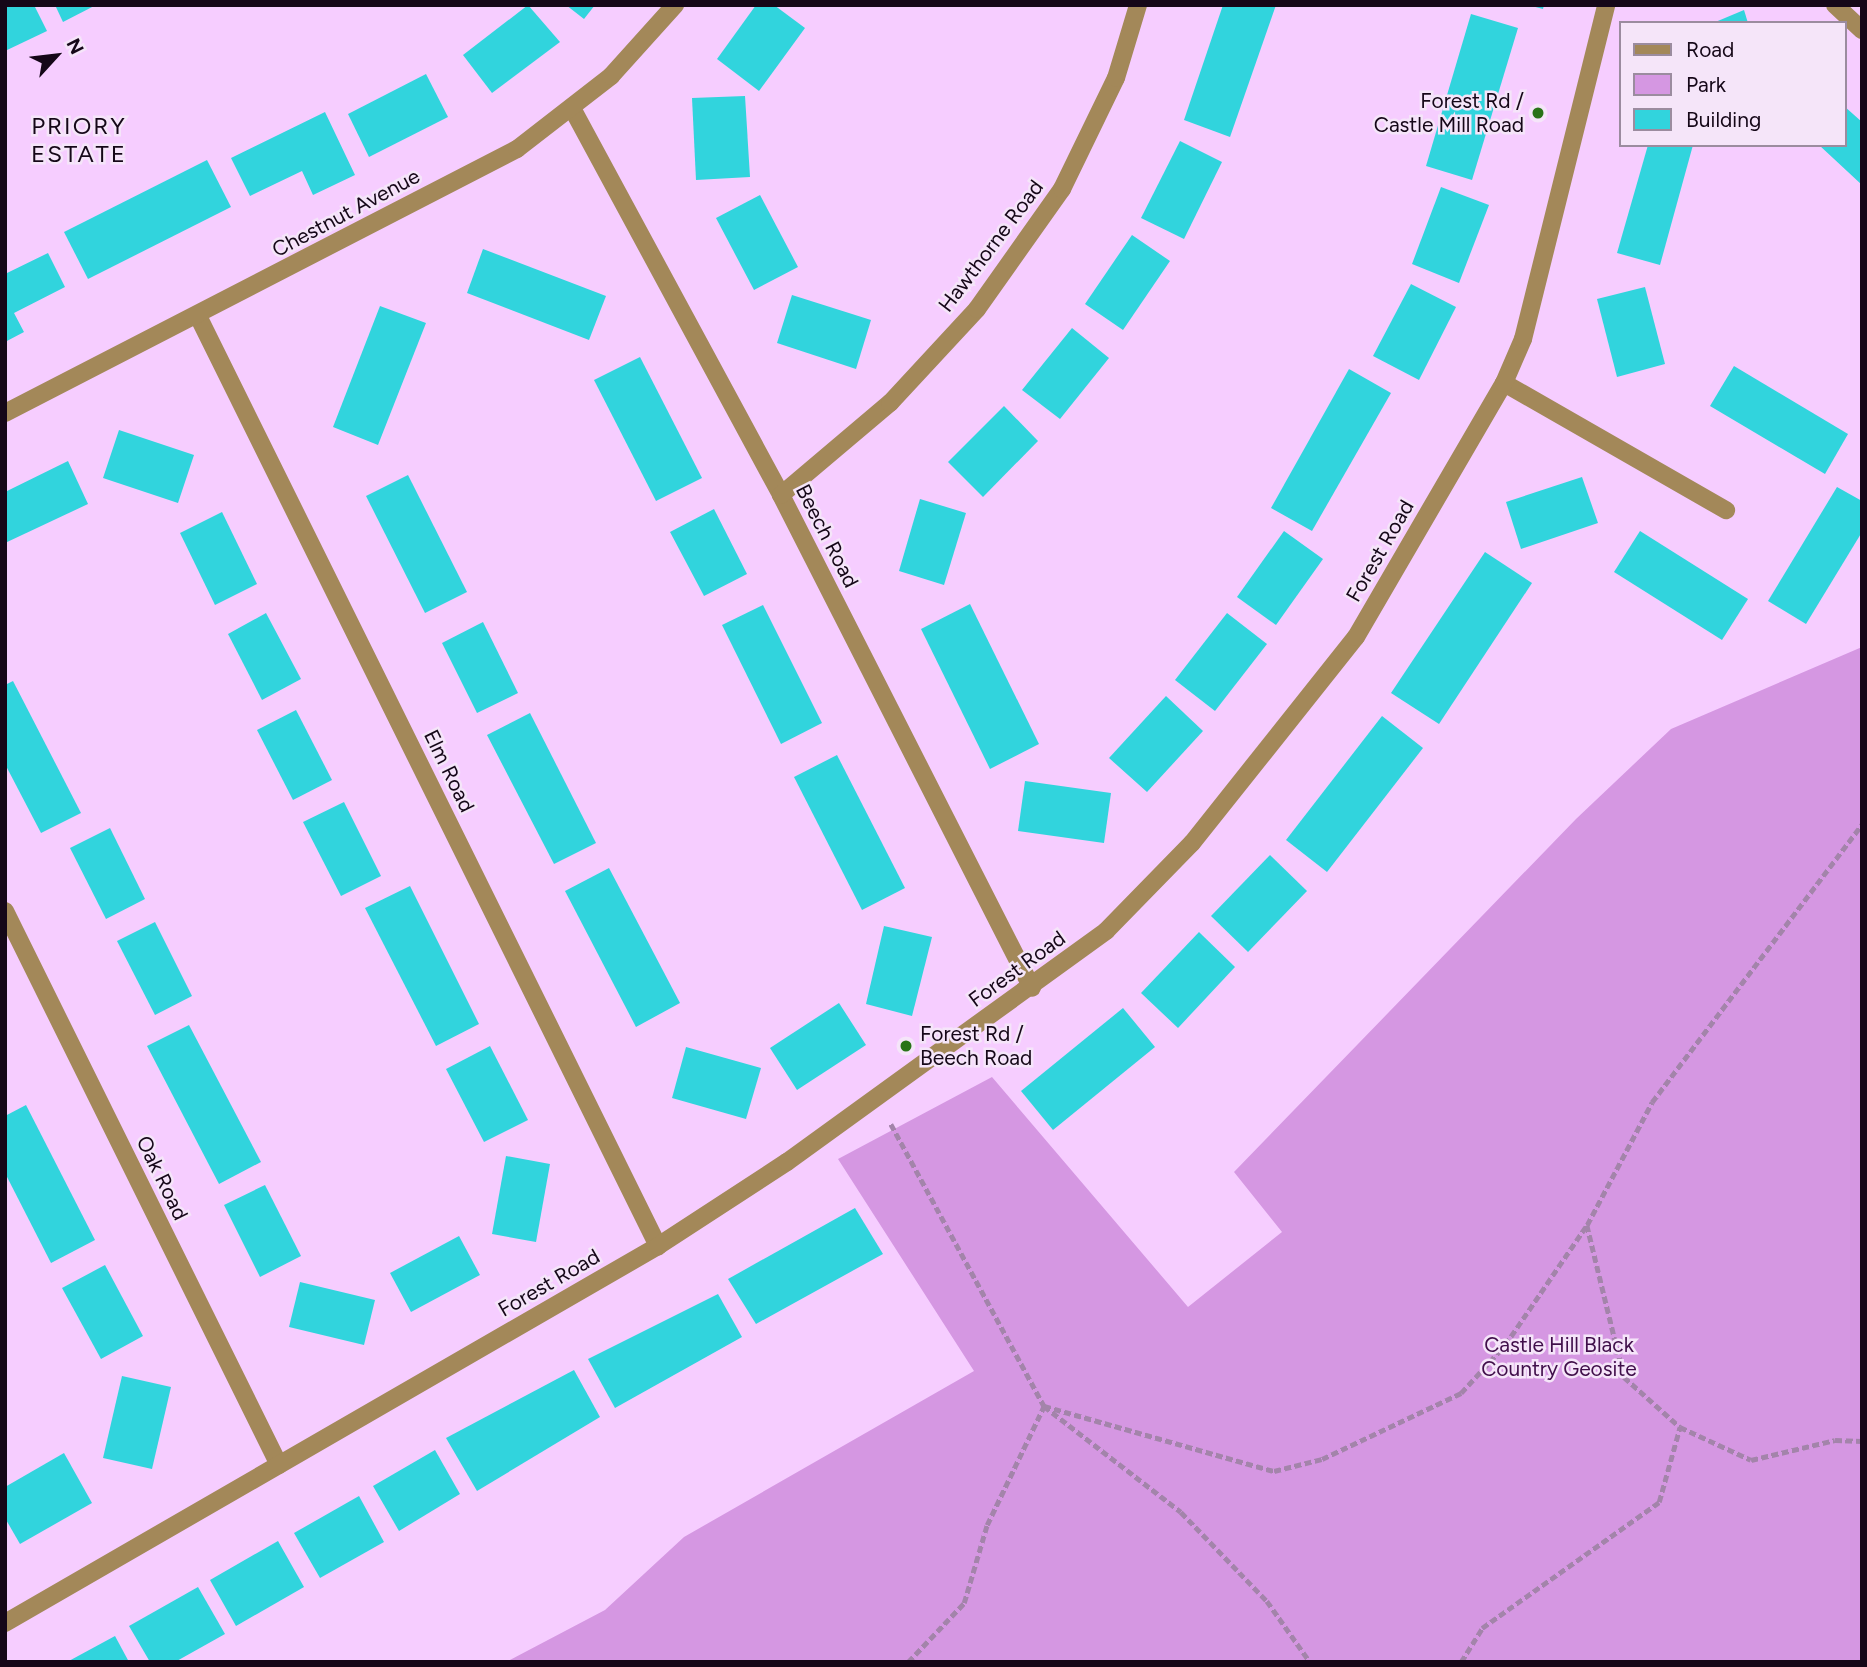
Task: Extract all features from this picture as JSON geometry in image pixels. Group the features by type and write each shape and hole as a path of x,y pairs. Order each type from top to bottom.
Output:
{"street":[{"name":"Chestnut Avenue","path":"5,413 198,316 517,149 573,110 675,5"},
{"name":"Hawthorne Road","path":"780,495 890,403 977,309 1062,189 1116,78 1138,5"},
{"name":"Forest Road","path":"5,1623 658,1246 873,1101 1107,931 1192,843 1356,637 1504,383 1523,339 1606,5"},
{"path":"1835,5 1862,30"},
{"name":"Beech Road","path":"573,110 780,495 1032,988"},
{"name":"Elm Road","path":"198,316 658,1246"},
{"path":"1504,383 1726,510"},
{"name":"Oak Road","path":"5,911 279,1465"}],"path":[{"path":"1044,1406 1274,1471 1322,1459 1461,1393 1505,1345 1587,1225 1651,1102 1862,824"},
{"path":"873,1101 903,1139 1044,1406 1181,1512 1267,1601 1310,1662"},
{"path":"1587,1225 1624,1377 1680,1427 1751,1460 1835,1440 1862,1441"},
{"path":"908,1662 964,1603 987,1525 1044,1406"},
{"path":"1461,1662 1482,1628 1659,1502 1680,1427"}],"green space":[{"name":"Castle Hill Black Country Geosite","path":"1862,647 1862,1662 506,1662 605,1610 684,1537 974,1371 838,1159 992,1077 1188,1307 1282,1232 1234,1172 1576,819 1671,729"}],"building":[{"path":"5,5 34,5 47,31 5,51"},
{"path":"55,5 96,5 63,22"},
{"path":"528,5 560,42 492,93 463,55"},
{"path":"566,5 595,5 584,19"},
{"path":"756,5 774,5 805,28 759,91 717,59"},
{"path":"1223,5 1276,5 1230,137 1184,120"},
{"path":"1528,5 1544,5 1543,9"},
{"path":"1744,10 1747,21 1718,21"},
{"path":"1471,14 1518,28 1472,180 1426,166"},
{"path":"426,74 448,117 369,157 348,114"},
{"path":"745,96 750,177 696,180 692,98"},
{"path":"1846,108 1862,122 1862,185 1821,147 1846,147"},
{"path":"325,112 355,175 313,195 302,171 250,196 231,158"},
{"path":"1180,141 1222,162 1184,239 1141,218"},
{"path":"1647,147 1692,147 1660,265 1617,253"},
{"path":"207,160 231,207 88,279 64,232"},
{"path":"1441,187 1489,205 1459,283 1412,264"},
{"path":"760,195 798,267 754,290 716,218"},
{"path":"1132,235 1170,261 1123,330 1085,304"},
{"path":"483,249 606,296 589,340 467,293"},
{"path":"48,253 65,287 14,313 24,332 5,342 5,274"},
{"path":"1411,284 1456,307 1419,380 1373,356"},
{"path":"1645,287 1665,364 1617,377 1597,299"},
{"path":"792,295 871,320 856,369 777,343"},
{"path":"380,306 426,323 378,445 333,427"},
{"path":"1072,328 1109,358 1060,419 1022,390"},
{"path":"640,357 702,478 656,501 594,380"},
{"path":"1734,366 1848,434 1825,474 1710,406"},
{"path":"1349,369 1391,393 1312,531 1271,508"},
{"path":"1004,406 1038,441 983,497 948,462"},
{"path":"119,430 194,455 178,503 103,478"},
{"path":"68,461 88,504 5,543 5,492"},
{"path":"408,475 467,592 425,613 366,496"},
{"path":"1582,477 1598,523 1521,549 1506,502"},
{"path":"1837,487 1862,501 1862,532 1806,624 1768,601"},
{"path":"920,499 966,513 944,585 899,571"},
{"path":"714,509 747,574 704,596 670,532"},
{"path":"222,512 257,584 215,605 180,533"},
{"path":"1284,531 1323,559 1276,625 1237,597"},
{"path":"1640,531 1748,599 1722,640 1614,572"},
{"path":"1485,552 1532,583 1439,724 1391,693"},
{"path":"970,604 1039,744 990,769 921,629"},
{"path":"763,605 822,723 781,744 722,625"},
{"path":"266,613 301,679 262,700 228,634"},
{"path":"1227,613 1267,644 1215,711 1175,680"},
{"path":"483,622 518,693 477,713 442,643"},
{"path":"13,681 81,813 41,833 5,764 5,685"},
{"path":"1166,696 1203,731 1147,792 1109,758"},
{"path":"296,710 332,780 293,800 257,730"},
{"path":"530,713 596,843 554,864 487,735"},
{"path":"1382,716 1423,748 1327,872 1286,840"},
{"path":"837,755 905,888 862,910 794,777"},
{"path":"1025,781 1111,793 1104,843 1018,831"},
{"path":"344,802 381,876 341,896 303,822"},
{"path":"110,828 145,899 106,919 70,848"},
{"path":"1270,855 1307,891 1248,952 1211,916"},
{"path":"609,868 680,1003 636,1027 565,891"},
{"path":"410,886 479,1024 436,1046 365,908"},
{"path":"155,922 192,996 155,1015 117,941"},
{"path":"884,926 932,937 912,1016 866,1004"},
{"path":"1199,932 1235,967 1178,1028 1141,993"},
{"path":"839,1003 866,1045 797,1090 770,1048"},
{"path":"1123,1008 1155,1047 1053,1130 1021,1091"},
{"path":"189,1025 261,1162 219,1184 147,1046"},
{"path":"490,1046 528,1120 484,1142 446,1069"},
{"path":"686,1047 761,1068 746,1119 672,1098"},
{"path":"26,1105 95,1240 51,1263 5,1173 5,1116"},
{"path":"506,1156 550,1164 536,1242 492,1234"},
{"path":"265,1185 301,1256 260,1277 224,1205"},
{"path":"855,1208 883,1254 756,1324 728,1279"},
{"path":"459,1236 480,1275 411,1312 390,1273"},
{"path":"105,1265 143,1336 101,1359 62,1288"},
{"path":"300,1282 375,1300 364,1345 289,1327"},
{"path":"718,1294 742,1337 615,1408 588,1359"},
{"path":"574,1370 600,1417 477,1491 446,1438"},
{"path":"122,1376 171,1387 152,1469 103,1458"},
{"path":"435,1450 460,1494 399,1531 373,1486"},
{"path":"64,1453 92,1503 20,1544 5,1518 5,1487"},
{"path":"359,1496 384,1542 320,1578 294,1533"},
{"path":"278,1541 304,1587 236,1626 210,1580"},
{"path":"198,1587 225,1634 175,1662 150,1662 129,1626"},
{"path":"115,1636 129,1662 67,1662"}],"place":[{"name":"Forest Rd / Castle Mill Road","path":"1538,113"},
{"name":"Forest Rd / Beech Road","path":"906,1046"}],"district":[{"name":"PRIORY ESTATE","path":"79,140"}]}
